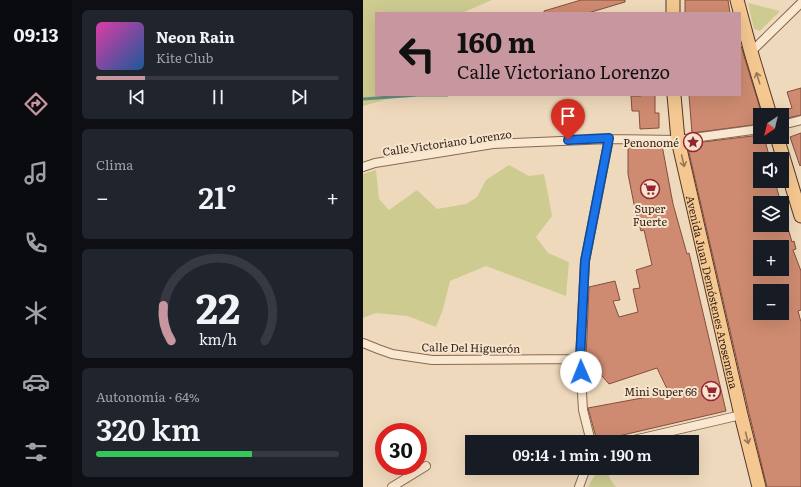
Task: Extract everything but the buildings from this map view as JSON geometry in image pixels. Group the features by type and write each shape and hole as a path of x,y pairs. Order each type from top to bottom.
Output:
{"main road":[{"path":"673,0 673,12"},
{"path":"737,0 740,12"},
{"path":"741,15 768,108"},
{"name":"Avenida Juan Demóstenes Arosemena","path":"674,96 678,140 759,487"},
{"path":"779,144 801,216"}],"street":[{"path":"751,52 801,3"},
{"path":"789,123 801,120"},
{"name":"Calle Victoriano Lorenzo","path":"363,167 375,163 493,144 609,138 678,140 753,130"},
{"path":"589,435 583,410 580,359 585,261 609,138"},
{"name":"Calle Del Higuerón","path":"363,343 392,354 432,360 580,359"},
{"path":"655,435 741,415"},
{"path":"392,487 411,475"},
{"path":"579,487 583,475"}],"shaded area":[{"path":"363,0 492,0 464,12 375,12 375,96 398,96 363,106"},
{"path":"748,3 780,11 760,31 754,29"},
{"path":"509,165 529,176 544,174 552,216 536,237 548,253 569,262 566,296 486,266 450,281 443,309 436,327 408,316 376,313 363,318 363,174 376,170 379,199 389,210 417,190 437,209 466,204 477,197 486,180"},
{"path":"595,475 609,475 616,487 588,487"}],"waterway":[{"path":"363,99 404,96"}],"place":[{"name":"Penonomé","path":"693,142"},
{"name":"Super Fuerte","path":"650,189"},
{"name":"Mini Super 66","path":"711,391"}],"route":[{"path":"568,140 609,138 585,261 580,359 581,372"}]}
